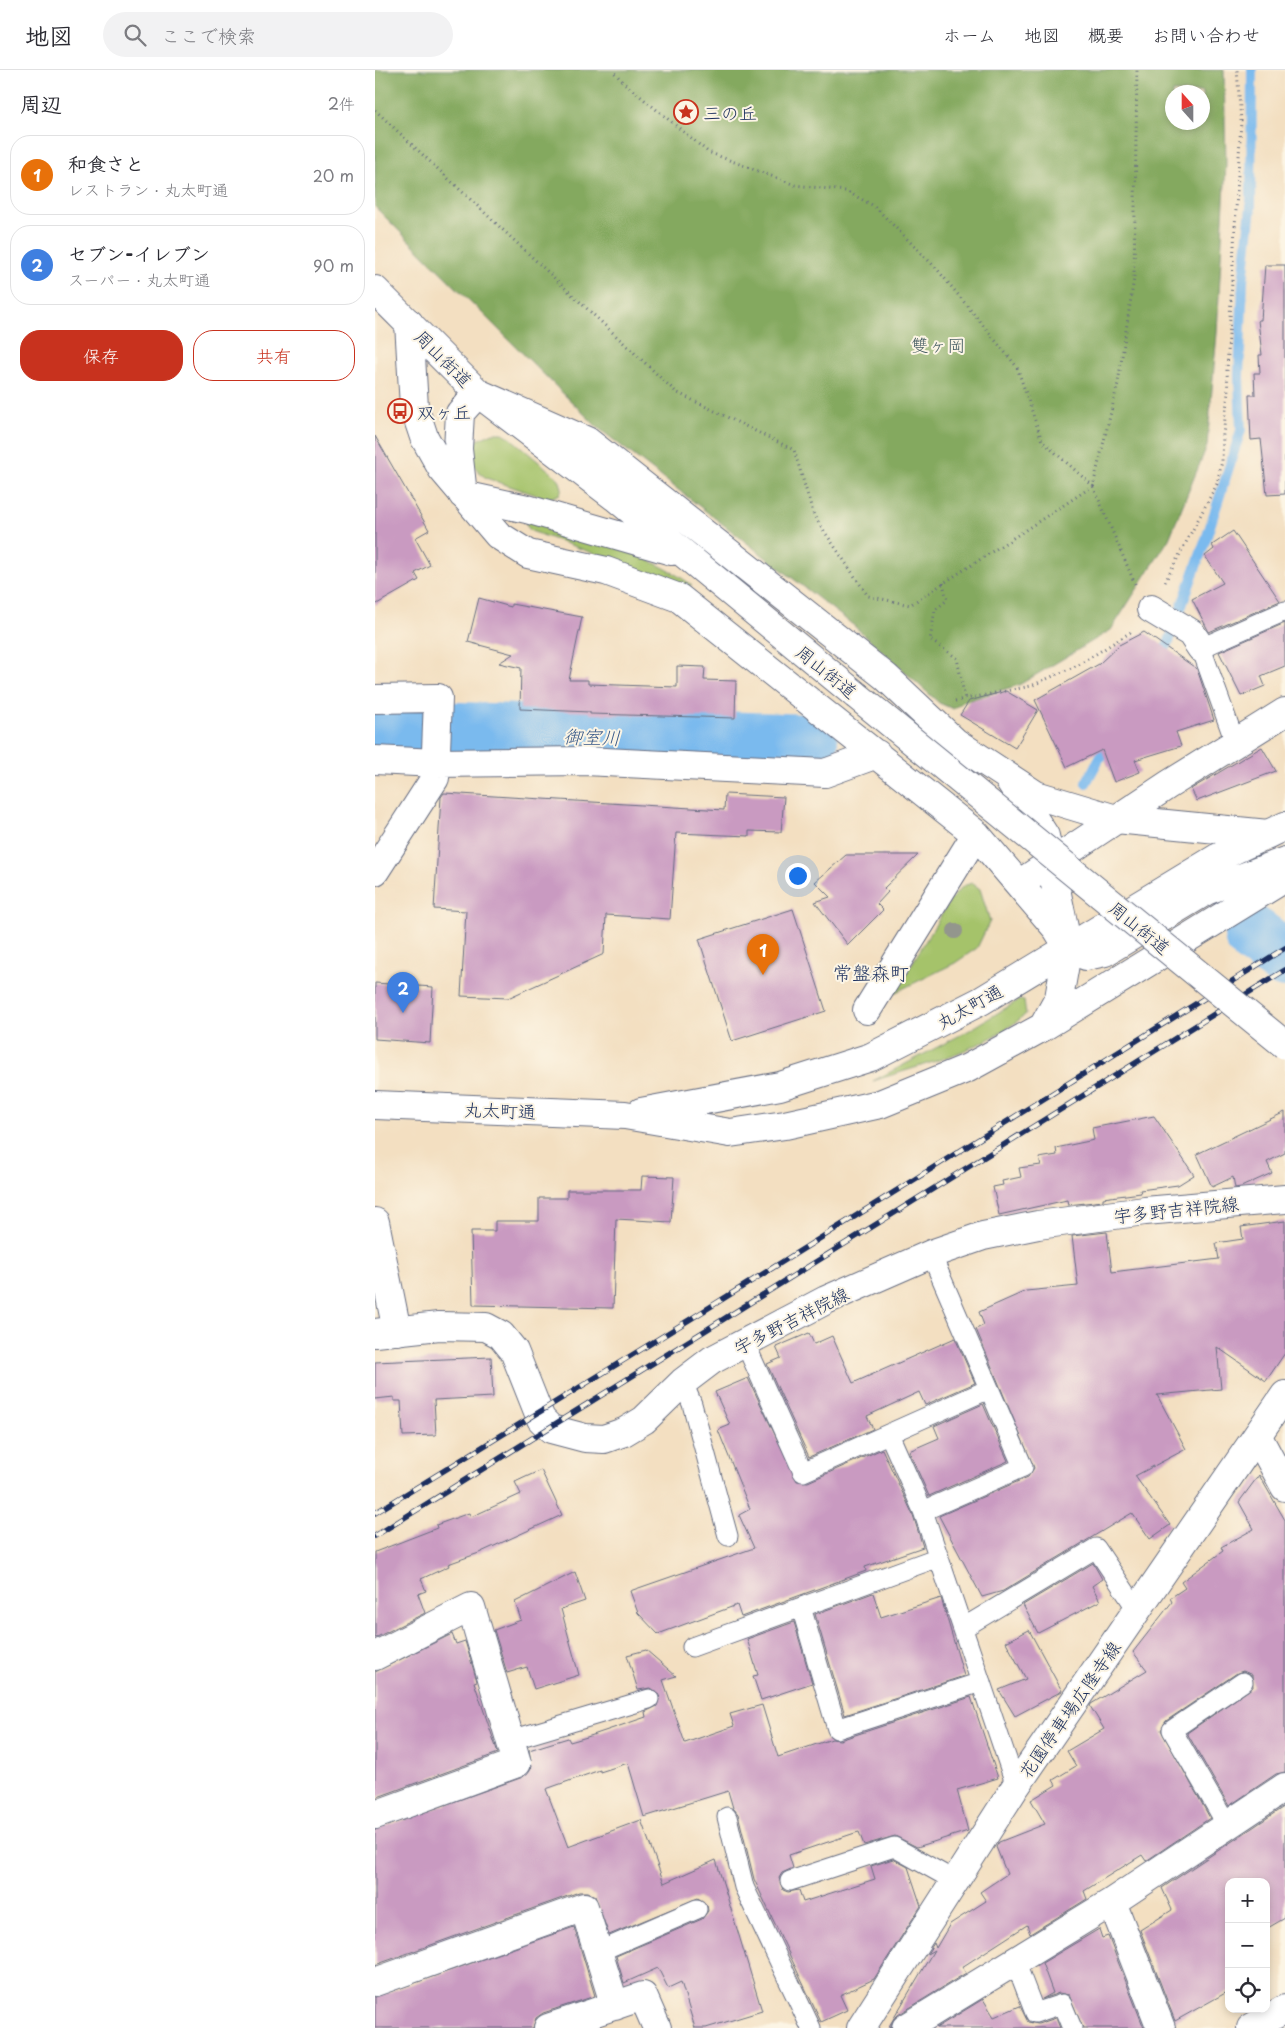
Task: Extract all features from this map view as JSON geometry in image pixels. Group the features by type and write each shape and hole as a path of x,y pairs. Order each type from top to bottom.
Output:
{"main road":[{"name":"周山街道","path":"375,290 478,393 615,497 1285,1045"},
{"path":"409,324 415,407 423,436 441,468 498,535 528,554 606,571 679,598 976,834 1057,929 1068,947 1086,956 1105,952 1206,891 1285,861"},
{"path":"463,495 458,448 460,413 478,393 587,441 886,677 955,742 1036,795 1116,819 1277,830"},
{"path":"463,495 527,509 685,555"},
{"path":"1157,611 1191,634 1201,648"},
{"path":"375,699 438,698 435,778 375,871"},
{"path":"1019,884 1235,742 1285,712"},
{"path":"375,760 437,756 825,773 877,754"},
{"path":"1006,776 1045,836 1068,947 1059,998 1043,1027"},
{"name":"丸太町通","path":"625,1115 780,1086 871,1057 981,1001 1217,858 1277,830"},
{"path":"867,1010 976,834"},
{"name":"丸太町通","path":"375,1105 625,1115 730,1134 785,1125 880,1104 968,1068 1043,1027 1285,878"},
{"name":"宇多野吉祥院線","path":"386,1332 463,1326 486,1328 501,1335 514,1351 541,1420 551,1429 585,1438 604,1439 625,1432 644,1420 683,1382 712,1360 826,1300 931,1254 983,1236 1038,1225 1145,1211 1285,1199"},
{"path":"375,1222 386,1332"},
{"name":"花園停車場広隆寺線","path":"861,2028 1016,1786 1258,1437 1285,1395"},
{"path":"1258,1437 1285,1487"},
{"path":"375,1656 471,1607 517,1762 375,1815"},
{"path":"906,2028 1112,1902 1285,1787"},
{"path":"1112,1902 1161,2028"},
{"path":"375,1982 584,1907 615,2006"},
{"path":"548,2028 643,1996 657,2028"},
{"path":"1251,2028 1285,2009"}],"lane":[{"path":"1235,742 1201,648 1285,611"},
{"path":"923,1511 1023,1467 931,1254"},
{"path":"745,1344 803,1472 989,1389"},
{"path":"683,1382 692,1404 727,1536"},
{"path":"889,1434 923,1511 1016,1786"},
{"path":"963,1628 1095,1548 1138,1611"},
{"path":"692,1647 939,1557"},
{"path":"801,1607 837,1730 981,1682"},
{"path":"1227,1826 1172,1730 1243,1682"},
{"path":"511,1740 649,1699"},
{"path":"727,1817 744,1887 811,2028"},
{"path":"790,1881 894,1847 955,1881"},
{"path":"598,1952 697,1909"},
{"path":"1015,1961 1035,2012 1062,2004 1072,2028"}],"path":[{"path":"375,110 676,392 794,450 814,516 868,596 910,605 1093,486 1042,441 1017,367 937,269 874,206 846,191 795,185 708,152 623,83 612,70"},
{"path":"1137,70 1135,278 1118,383 1093,486 1157,611"},
{"path":"950,706 955,701 1031,686 1080,664 1139,627 1157,611 1217,484 1222,461 1228,393 1227,370 1241,121 1237,70"},
{"path":"943,583 947,600 935,610 930,640 957,658 965,699"}],"green space":[{"name":"雙ヶ岡","path":"375,70 1224,70 1226,164 1217,333 1207,446 1169,539 1111,630 1019,685 963,702 953,709 939,703 853,625 597,427 375,207"},
{"path":"493,433 503,433 508,436 559,479 562,488 560,494 548,499 486,478 481,474 472,462 471,448 473,442"},
{"path":"526,520 591,539 633,554 653,562 692,585 685,586 531,531 526,525"},
{"path":"972,883 980,889 990,921 977,948 955,963 894,993 951,899 963,886"},
{"path":"1019,1000 1024,1001 1026,1014 1010,1027 992,1037 954,1055 873,1081 968,1031"}],"building":[{"path":"1265,265 1285,265 1285,494 1267,495 1261,439 1251,440 1249,395 1255,395 1254,373 1260,373 1259,355 1262,355 1258,320 1261,320"},
{"path":"375,436 429,530 415,538 430,565 415,573 419,580 375,605"},
{"path":"1233,531 1280,601 1209,632 1192,599 1223,583 1205,556 1214,549 1212,545"},
{"path":"479,598 511,607 511,604 582,617 569,680 588,680 588,684 677,687 677,666 705,667 704,680 736,681 735,718 590,714 590,712 520,709 521,668 499,663 513,654 468,642"},
{"path":"1285,623 1285,666 1261,676 1265,686 1241,696 1219,652"},
{"path":"1144,632 1197,669 1214,720 1176,732 1181,746 1135,760 1140,772 1114,782 1102,750 1067,767 1035,700 1099,664 1119,645"},
{"path":"1006,691 1038,710 1015,748 960,715 969,701"},
{"path":"1262,747 1276,771 1197,801 1191,789"},
{"path":"444,793 724,810 725,794 784,797 781,832 749,831 749,836 676,833 670,919 606,915 604,954 508,998 461,996 466,911 434,909 441,797"},
{"path":"846,855 918,855 884,888 888,892 877,904 883,910 848,945 815,902 830,897 815,882"},
{"path":"793,909 826,1011 732,1041 699,939"},
{"path":"375,983 433,987 430,1043 375,1039"},
{"path":"1285,1112 1285,1153 1267,1162 1272,1173 1241,1187 1235,1188 1233,1177 1212,1187 1197,1154"},
{"path":"1154,1116 1194,1175 1178,1185 1140,1190 1141,1193 1103,1198 1103,1201 1068,1205 1067,1200 999,1215 993,1187 1003,1185 1002,1181 1021,1177 1019,1168 1041,1165 1039,1158 1057,1155 1056,1148 1094,1140 1092,1128"},
{"path":"642,1176 674,1177 671,1222 616,1219 613,1308 473,1305 471,1231 495,1231 495,1221 539,1221 539,1198 567,1198 567,1190 641,1190"},
{"path":"1285,1221 1285,1353 1266,1381 1217,1347 1221,1389 1157,1395 1186,1449 1135,1476 1170,1525 1150,1539 1132,1513 1003,1591 982,1597 939,1516 1028,1477 1034,1468 976,1329 984,1325 979,1312 1026,1291 1078,1286 1072,1236 1107,1232 1112,1272 1219,1259 1216,1243 1243,1239 1241,1227"},
{"path":"809,1333 814,1344 832,1336 853,1383 955,1338 975,1383 925,1405 919,1392 867,1416 873,1429 809,1457 767,1364 781,1358 776,1347"},
{"path":"491,1357 493,1397 434,1400 436,1435 403,1436 401,1401 394,1401 394,1397 375,1399 375,1362"},
{"path":"748,1378 797,1481 808,1482 882,1449 913,1515 923,1547 865,1567 866,1571 741,1617 737,1605 658,1634 638,1613 630,1591 754,1548 739,1515 750,1509 718,1430 730,1425 715,1392"},
{"path":"983,1404 1008,1461 929,1496 909,1451 939,1438 934,1426"},
{"path":"541,1470 562,1515 479,1553 448,1564 449,1566 421,1579 426,1591 418,1594 425,1613 375,1638 375,1552 437,1528 436,1525 469,1513 471,1517 521,1494 515,1482"},
{"path":"1259,1475 1285,1520 1285,1772 1276,1774 1229,1806 1187,1733 1253,1687 1252,1675 1243,1671 1237,1673 1166,1721 1161,1730 1210,1818 1146,1861 1142,1855 1084,1891 1087,1899 1030,1934 1027,1925 962,1967 966,1973 898,2015 893,2020 890,2028 888,2028 934,1950 927,1954 934,1943 936,1948 950,1924 986,1901 980,1892 1007,1874 996,1847 999,1842 1045,1824 1031,1800 1056,1785 1053,1780 1076,1766 1067,1751 1104,1729 1090,1706 1091,1704 1147,1670 1133,1652 1172,1602 1170,1598 1185,1588 1181,1582 1223,1551 1221,1547 1254,1529 1239,1502"},
{"path":"1093,1563 1102,1579 1092,1586 1100,1601 1038,1633 1023,1605"},
{"path":"575,1572 585,1601 561,1609 579,1675 534,1689 527,1667 507,1673 494,1630 521,1620 515,1602"},
{"path":"873,1593 881,1617 941,1598 964,1676 845,1715 815,1614"},
{"path":"794,1622 812,1683 761,1700 753,1676 758,1675 747,1639"},
{"path":"1029,1630 1062,1691 1015,1716 999,1690 1026,1679 1006,1642"},
{"path":"452,1634 456,1644 465,1641 477,1681 474,1682 498,1753 375,1798 375,1672"},
{"path":"646,1650 676,1676 663,1680 685,1743 734,1726 730,1714 762,1705 778,1757 832,1739 840,1740 971,1697 998,1778 957,1790 968,1831 917,1847 895,1836 864,1845 859,1832 789,1855 793,1868 782,1873 779,1878 783,1890 788,1892 799,1890 803,1902 875,1879 871,1866 893,1859 908,1867 921,1906 874,1979 840,1995 847,2010 821,2022 754,1879 738,1814 733,1808 728,1791 644,1817 628,1763 600,1772 600,1770 546,1789 568,1847 641,1820 664,1883 716,1860 762,2011 706,2028 695,2028 681,1982 668,1988 658,1968 624,1983 616,1956 702,1919 708,1911 707,1905 698,1898 609,1935 595,1896 587,1892 579,1892 375,1965 375,1830 523,1777 532,1767 529,1750 568,1738 570,1742 646,1717 645,1712 657,1706 660,1695 651,1688 638,1690 627,1655"},
{"path":"1285,1806 1285,1918 1270,1927 1270,1878 1225,1878 1225,1993 1175,2021 1140,1930 1172,1910 1162,1888"},
{"path":"574,1927 595,1996 543,2013 536,2018 533,2028 375,2028 375,1997"},
{"path":"1099,1929 1102,1938 1108,1936 1144,2028 1083,2028 1069,1995 1059,1993 1042,1999 1053,1993 1042,1963"},
{"path":"983,1999 994,2017 1020,2006 1028,2022 1038,2024 1056,2018 1060,2028 936,2028"}],"waterway":[{"path":"1159,659 1168,644 1206,539 1241,430 1239,376 1243,282 1251,207 1252,70"},
{"name":"御室川","path":"375,728 809,743"},
{"path":"1086,783 1110,739"},
{"name":"御室川","path":"1253,935 1285,959"}],"railway":[{"path":"375,1513 702,1312 1285,948"},
{"path":"375,1536 1285,970"}],"place":[{"name":"三の丘","path":"686,112"},
{"name":"双ヶ丘","path":"400,411"},
{"name":"和食さと","path":"763,975"},
{"name":"セブン-イレブン","path":"403,1013"}],"district":[{"name":"常盤森町","path":"871,972"}]}
